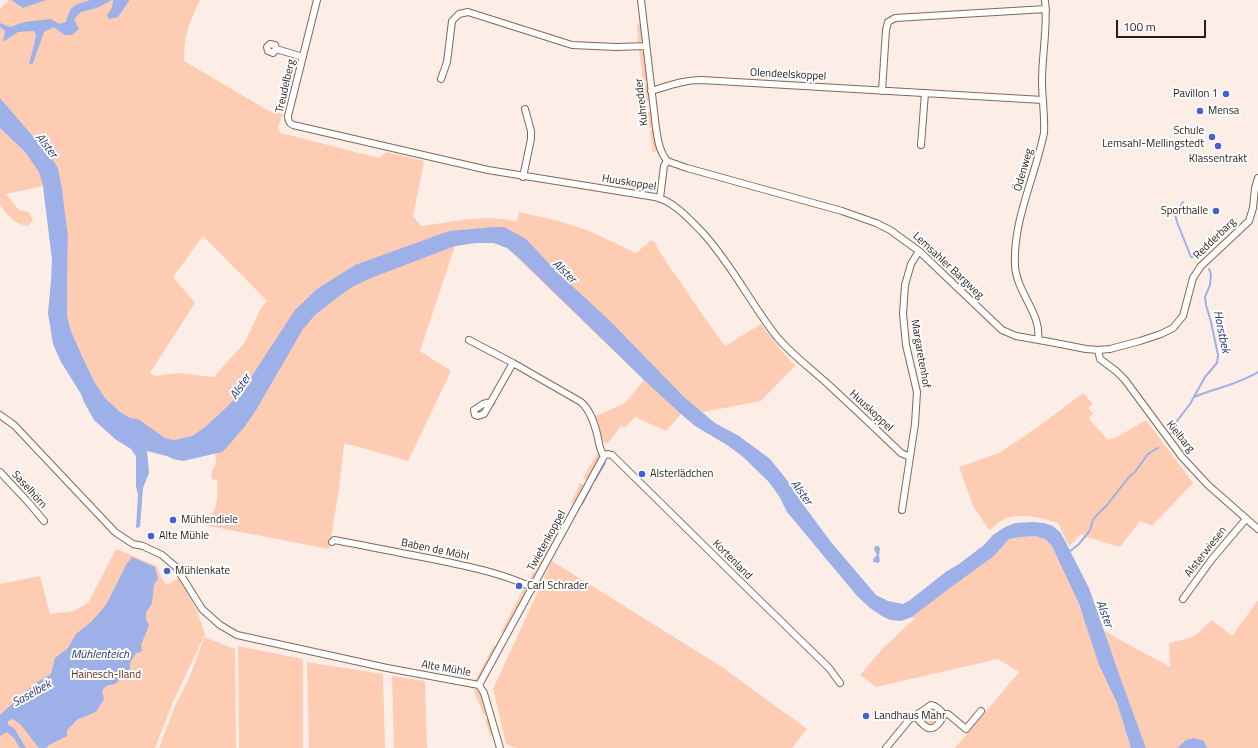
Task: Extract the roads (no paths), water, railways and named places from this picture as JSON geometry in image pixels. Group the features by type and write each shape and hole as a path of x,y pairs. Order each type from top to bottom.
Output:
{"street":[{"name":"Treudelberg","path":"288,121 317,0"},
{"name":"Kuhredder","path":"641,0 659,148 661,154 667,161"},
{"name":"Ödenweg","path":"1038,340 1038,325 1016,276 1014,253 1021,217 1044,133 1042,63 1046,31 1045,0"},
{"path":"882,91 886,30 888,22 895,18 1046,9"},
{"path":"441,79 447,62 452,21 459,14 468,12 572,45 616,47 646,46"},
{"name":"Treudelberg","path":"276,49 303,57"},
{"name":"Olendeelskoppel","path":"651,91 675,83 689,80 701,80 1043,100"},
{"path":"920,145 925,93"},
{"path":"524,177 531,140 531,131 526,109"},
{"name":"Huuskoppel","path":"288,121 293,125 470,167 660,198 677,209 712,243 724,258 770,327 788,348 902,453 910,457"},
{"path":"660,198 664,166 667,161"},
{"name":"Lemsahler Bargweg","path":"667,161 842,211 876,223 890,230 919,251 1002,330 1016,336 1086,350 1098,350"},
{"name":"Redderbarg","path":"1098,350 1122,346 1161,334 1173,328 1180,320 1186,309 1193,278 1201,266 1249,221 1253,208 1254,188 1258,178"},
{"name":"Margaretenhof","path":"902,510 916,424 917,392 906,344 903,314 905,285 911,264 919,251"},
{"path":"469,340 581,402 590,414 601,450 606,455"},
{"name":"Kielbarg","path":"1098,350 1100,359 1125,380 1182,457 1208,485 1258,529"},
{"path":"491,402 513,363"},
{"name":"Alte Mühle","path":"0,415 14,425 115,532 133,544 143,546 160,554 176,567 202,609 228,631 237,635 270,643 387,668 479,685"},
{"name":"Twietenkoppel","path":"479,685 606,455"},
{"name":"Kortenland","path":"606,455 612,455 829,668 840,683"},
{"name":"Saselhörn","path":"0,472 44,521"},
{"name":"Alsterwiesen","path":"1183,598 1212,559 1246,519"},
{"name":"Baben de Möhl","path":"332,542 334,540 457,564 502,576 533,588"},
{"path":"479,685 484,693 500,748"},
{"path":"886,748 909,720 931,705 942,711 943,714 948,714 966,729 981,711"},
{"path":"915,716 931,729 935,728 943,718 943,714"}],"water":[{"path":"11,0 46,0 23,8"},
{"path":"91,0 112,0 97,8 81,12 74,19 79,29 72,35 64,35 54,27 44,32 33,63 29,65 36,36 34,31 18,32 3,42 5,31 0,27 0,23 10,27 24,22 51,19 59,24 66,22 74,6"},
{"path":"113,0 129,1 118,17 109,19 107,15 112,8"},
{"path":"0,98 50,156 58,168 68,236 67,316 71,331 95,383 105,398 120,412 130,418 138,419 165,438 174,440 192,436 204,428 228,406 244,388 295,310 317,289 355,265 449,231 504,227 526,239 557,272 609,320 684,397 715,423 739,436 770,459 787,480 831,542 876,595 888,601 903,604 947,571 959,564 984,545 993,535 1005,527 1015,523 1034,522 1053,526 1063,537 1089,588 1146,748 1131,748 1117,703 1099,665 1079,604 1052,546 1045,539 1035,536 1009,539 994,556 912,617 901,621 890,620 882,616 870,608 857,596 787,512 779,496 768,481 742,456 727,445 695,426 681,414 519,258 507,248 494,243 475,243 455,246 371,278 352,287 315,315 303,329 256,410 245,426 222,452 183,461 147,451 149,473 143,488 140,527 136,528 138,494 136,487 136,456 131,449 115,439 94,420 81,394 61,362 53,344 48,313 52,260 43,186 39,172 25,152 0,128"},
{"path":"875,546 880,548 880,561 878,563 873,562 873,559 877,555 874,549"},
{"name":"Mühlenteich","path":"132,557 155,567 158,579 154,584 152,603 146,613 146,620 149,625 141,645 142,650 141,652 136,653 130,663 130,670 115,684 106,686 102,691 104,699 96,712 78,719 67,730 67,736 46,748 39,748 21,725 13,719 8,721 8,725 14,728 26,748 20,748 14,738 7,732 0,736 0,715 34,684 51,674 55,658 68,648 76,634 91,622 106,605 126,565"},
{"path":"1194,738 1204,741 1207,748 1177,748 1186,740"}],"waterway":[{"name":"Horstbek","path":"1183,202 1175,214 1177,222 1191,257 1202,256"},
{"name":"Horstbek","path":"1171,434 1177,421 1190,404 1205,377 1217,363 1218,355 1205,297 1210,285 1211,274 1209,269"},
{"path":"1194,397 1235,383 1258,372"},
{"name":"Horstbek","path":"1069,552 1079,544 1088,533 1096,516 1135,472 1148,454 1158,448"},
{"path":"595,480 605,463"},
{"path":"582,504 591,487"}],"place":[{"name":"Pavillon 1","path":"1226,94"},
{"name":"Mensa","path":"1200,111"},
{"name":"Schule Lemsahl-Mellingstedt","path":"1212,137"},
{"name":"Klassentrakt","path":"1218,146"},
{"name":"Sporthalle","path":"1216,211"},
{"name":"Alsterlädchen","path":"642,474"},
{"name":"Mühlendiele","path":"173,520"},
{"name":"Alte Mühle","path":"151,536"},
{"name":"Mühlenkate","path":"167,571"},
{"name":"Carl Schrader","path":"519,586"},
{"name":"Landhaus Mahr","path":"866,716"}],"water label":[{"name":"Alster","path":"46,146"},
{"name":"Alster","path":"564,272"},
{"name":"Alster","path":"241,387"},
{"name":"Alster","path":"801,493"},
{"name":"Alster","path":"1104,614"},
{"name":"Saselbek","path":"32,694"}],"park label":[{"name":"Hainesch-Iland","path":"106,675"}]}
